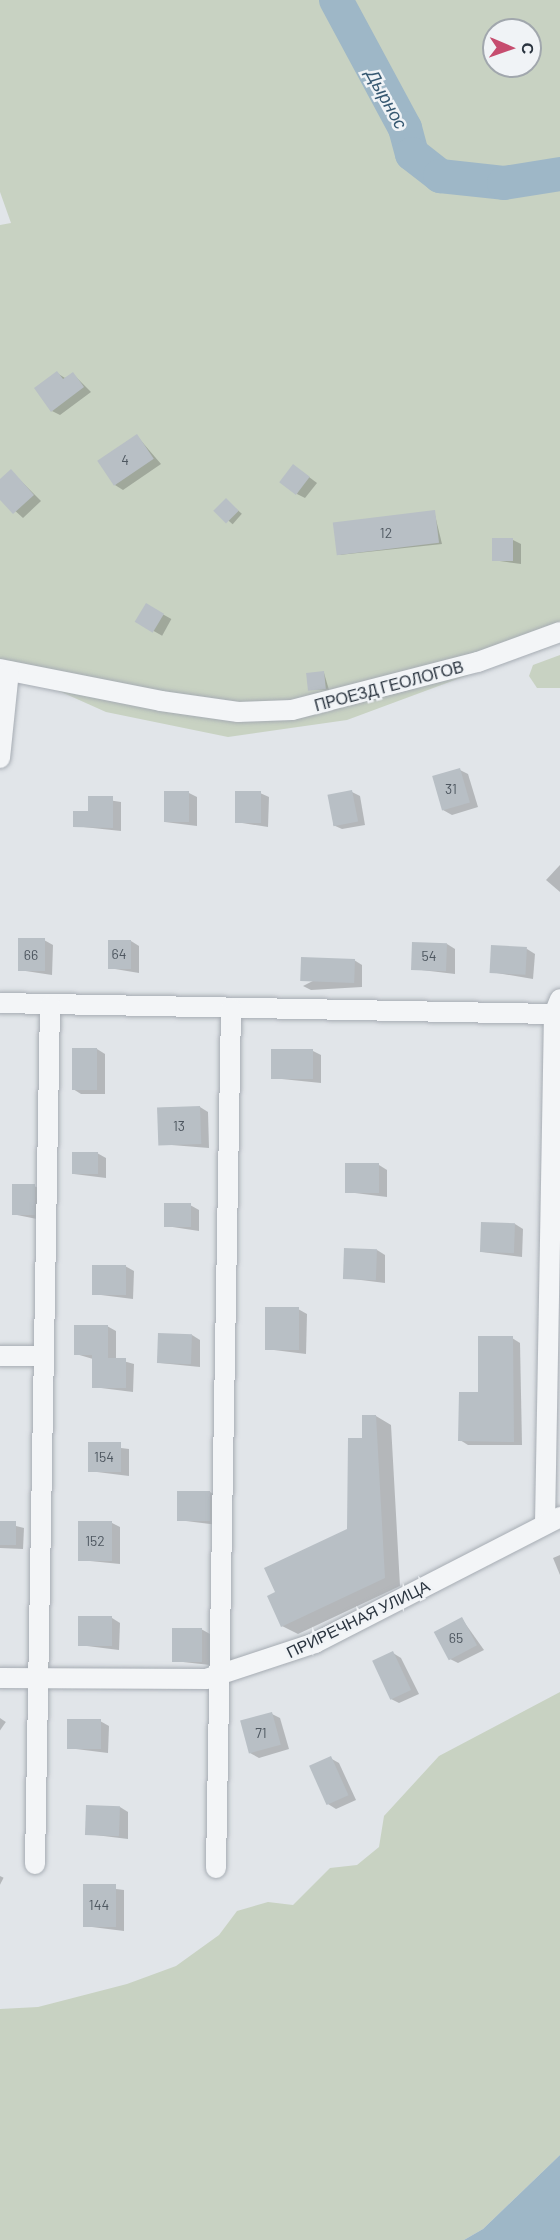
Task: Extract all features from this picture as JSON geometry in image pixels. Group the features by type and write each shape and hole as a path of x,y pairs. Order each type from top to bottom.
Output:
{"street":[{"name":"ПРОЕЗД ГЕОЛОГОВ","path":"4,670 205,707 292,710 478,662 560,632"},
{"path":"0,758 4,670"},
{"path":"0,1003 231,1008 557,1006 553,1520"},
{"path":"35,1864 50,1005"},
{"path":"216,1868 231,1008"},
{"path":"0,1356 44,1356"},
{"name":"ПРИРЕЧНАЯ УЛИЦА","path":"0,1678 219,1675 315,1643 553,1520"}],"green space":[{"path":"0,0 560,0 560,641 347,720 228,737 106,712 59,691 0,677 0,225 11,223 0,192"},
{"path":"560,655 560,688 537,688 529,676 533,665"},
{"path":"560,1692 560,2155 483,2229 464,2240 0,2240 0,2009 38,2007 127,1984 176,1966 219,1935 237,1911 268,1902 293,1905 330,1868 357,1865 379,1847 384,1816 439,1756"}],"water":[{"path":"560,2155 560,2240 464,2240 483,2229"}],"building":[{"path":"57,371 63,379 73,372 84,387 51,412 34,388"},
{"path":"137,434 154,459 114,486 97,461"},
{"path":"293,464 310,477 296,495 279,482"},
{"path":"11,469 34,495 13,514 0,500 0,479"},
{"path":"226,498 239,511 226,523 213,511"},
{"path":"435,510 439,543 337,555 333,523"},
{"path":"492,538 513,538 513,561 492,561"},
{"path":"146,603 164,614 153,633 135,622"},
{"path":"324,671 326,689 308,691 306,673"},
{"path":"460,768 470,803 442,811 432,776"},
{"path":"352,790 358,821 334,826 327,795"},
{"path":"164,791 189,791 189,822 164,822"},
{"path":"235,791 261,791 261,823 235,823"},
{"path":"88,796 113,796 113,828 73,827 73,811 88,811"},
{"path":"18,938 45,938 45,971 18,971"},
{"path":"108,940 131,940 131,969 108,969"},
{"path":"412,942 447,943 446,971 411,970"},
{"path":"491,945 527,947 525,975 490,973"},
{"path":"301,957 355,959 354,983 300,981"},
{"path":"72,1048 97,1048 97,1090 72,1090"},
{"path":"271,1049 313,1049 313,1079 271,1079"},
{"path":"200,1106 201,1144 158,1145 157,1108"},
{"path":"72,1152 98,1152 98,1174 72,1174"},
{"path":"345,1163 379,1163 379,1193 345,1193"},
{"path":"12,1184 35,1184 35,1215 12,1215"},
{"path":"164,1203 191,1203 191,1227 164,1227"},
{"path":"481,1222 515,1223 514,1253 480,1252"},
{"path":"344,1248 377,1249 376,1280 343,1279"},
{"path":"92,1265 126,1265 126,1295 92,1295"},
{"path":"265,1307 299,1307 299,1350 265,1350"},
{"path":"74,1325 108,1325 108,1358 126,1358 126,1388 92,1388 92,1355 74,1355"},
{"path":"158,1333 192,1334 191,1364 157,1363"},
{"path":"478,1336 513,1336 514,1442 458,1441 459,1392 478,1392"},
{"path":"362,1415 376,1415 385,1578 281,1627 267,1596 275,1592 264,1568 347,1529 348,1438 362,1438"},
{"path":"88,1442 121,1442 121,1472 88,1472"},
{"path":"177,1491 210,1491 210,1521 177,1521"},
{"path":"0,1521 16,1521 16,1545 0,1545"},
{"path":"78,1521 112,1521 112,1561 78,1561"},
{"path":"78,1616 112,1616 112,1646 78,1646"},
{"path":"462,1617 477,1645 449,1660 434,1632"},
{"path":"172,1628 202,1628 202,1662 172,1662"},
{"path":"393,1651 411,1690 390,1700 372,1661"},
{"path":"272,1712 281,1745 249,1753 240,1721"},
{"path":"67,1719 101,1719 101,1749 67,1749"},
{"path":"331,1756 348,1795 327,1805 309,1766"},
{"path":"86,1805 120,1806 119,1836 85,1835"},
{"path":"83,1884 116,1884 116,1927 83,1927"}],"waterway":[{"name":"Дырнос","path":"336,0 405,128 412,154 440,176 504,183 560,174"}]}
